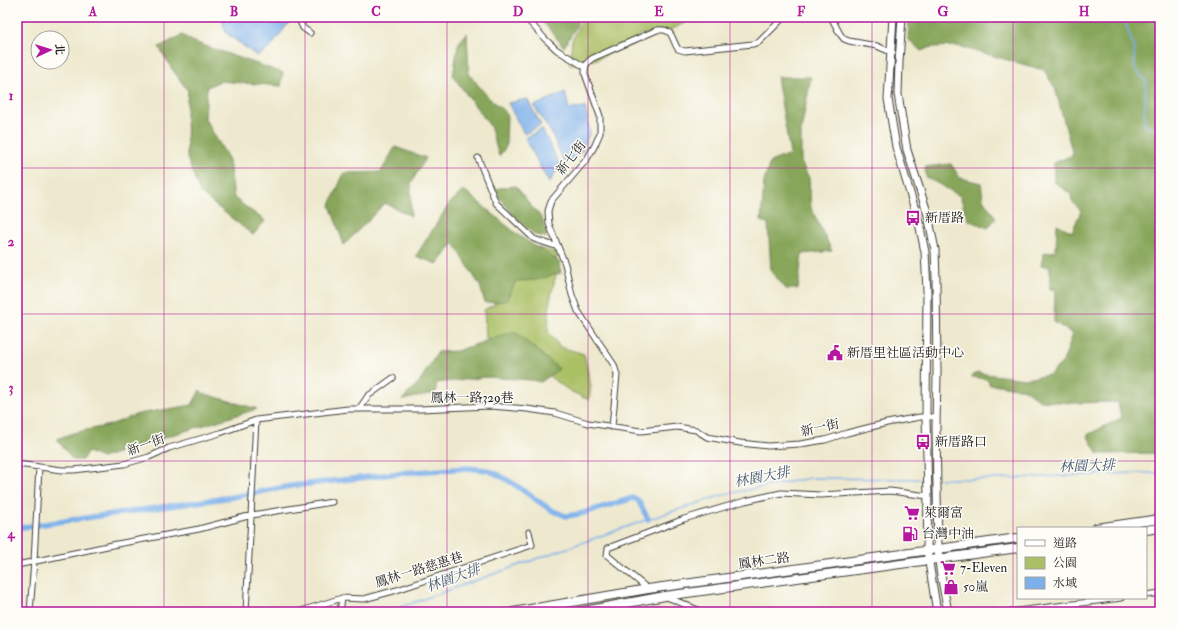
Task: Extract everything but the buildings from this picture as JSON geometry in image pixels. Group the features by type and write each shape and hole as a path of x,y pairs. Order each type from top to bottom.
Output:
{"main road":[{"path":"1104,527 1160,520"},
{"path":"1147,530 1160,528"},
{"name":"鳳林二路","path":"513,612 648,589 1017,538"},
{"name":"鳳林二路","path":"579,612 665,596 1017,548"}],"street":[{"path":"298,17 303,28 310,33"},
{"path":"526,17 545,39 557,50 585,67 588,61 593,58 657,30 666,30 672,34 678,49 685,51 753,44 763,38 784,17"},
{"path":"831,17 844,39 877,46 899,54"},
{"path":"893,17 888,99 896,147 920,223 925,252 927,291 927,550 936,612"},
{"path":"902,17 898,94 907,150 928,215 935,250 938,549 948,612"},
{"name":"新七街","path":"585,67 585,74 600,116 600,133 595,146 587,159 551,201 548,211 549,224 565,264 572,295 578,311 614,365 617,375 612,427"},
{"path":"478,158 496,203 534,239 558,247"},
{"path":"359,410 368,396 393,378"},
{"name":"鳳林一路329巷","path":"256,420 348,409 420,409 490,406 555,413 588,423 641,431 677,427 696,430 707,437"},
{"name":"新一街","path":"707,437 768,446 800,444 824,440 887,423 920,417 936,417"},
{"path":"246,612 256,420"},
{"name":"新一街","path":"39,467 74,470 124,464 256,420"},
{"path":"17,464 39,467 30,612"},
{"path":"648,589 607,555 608,548 684,519 745,501 781,493 820,495 890,491 928,495"},
{"path":"17,565 199,529 252,515 332,502"},
{"name":"鳳林一路慈惠巷","path":"298,612 342,598 364,598 397,590 532,545 529,532"},
{"path":"1147,595 1160,593"},
{"path":"665,596 703,612"},
{"path":"340,612 342,598"},
{"path":"1009,612 1113,599"}],"green space":[{"path":"539,17 579,17 576,27 564,47"},
{"path":"583,17 696,17 667,32 639,35 635,44 598,59 570,65 572,40"},
{"path":"909,17 1151,17 1160,26 1160,453 1098,454 1087,435 1121,418 1118,402 1073,403 1040,401 1026,390 1000,385 990,385 987,379 972,377 972,375 978,373 1025,379 1049,375 1063,362 1073,334 1054,322 1055,289 1050,289 1050,267 1041,265 1044,253 1056,251 1057,224 1072,232 1081,211 1072,201 1071,194 1054,182 1054,163 1073,155 1055,88 1044,70 957,46 932,47 921,51 908,39"},
{"path":"467,33 469,74 488,97 507,114 506,147 499,156 490,126 453,76 458,44"},
{"path":"182,35 194,42 283,73 281,86 220,81 207,87 205,119 229,160 234,198 265,221 253,235 200,193 187,158 186,112 188,91 172,69 159,47"},
{"path":"777,77 811,77 801,131 801,162 809,178 811,208 832,251 802,254 798,289 786,289 771,271 768,223 761,221 764,182 770,162 790,154"},
{"path":"395,147 426,158 411,183 411,216 385,203 344,245 330,205 344,173 381,172"},
{"path":"951,164 960,178 981,183 983,199 996,218 988,228 968,220 960,196 926,177 925,167"},
{"path":"516,186 542,218 547,237 535,235 513,215 493,189"},
{"path":"464,190 518,235 559,262 561,273 535,280 516,281 506,301 485,303 480,286 454,243 437,264 416,256 449,204"},
{"path":"525,244 556,253 557,270 550,300 548,332 560,347 584,354 591,386 589,400 570,391 529,362 524,340 486,338 484,310 495,304 492,276"},
{"path":"514,331 559,369 541,382 487,377 436,383 436,393 402,400 419,382 438,352 457,351"},
{"path":"200,390 202,393 257,409 102,458 88,452 82,460 73,460 57,439 73,433 110,425 138,414 192,405"}],"water":[{"path":"221,17 293,17 270,48 257,56 226,33"},
{"path":"565,92 569,109 585,107 590,132 582,151 565,165 552,134 534,106"},
{"path":"527,99 541,125 524,134 508,103"},
{"path":"542,129 560,165 549,183 525,138"}],"waterway":[{"path":"1123,17 1134,47 1135,69 1146,81 1144,124 1160,132"},
{"path":"37,525 232,497 291,486 401,473 468,468 487,470 499,475 551,510 566,516 580,514 633,498 638,500 648,519"},
{"name":"林園大排","path":"940,479 993,479 1160,473"},
{"name":"林園大排","path":"387,612 643,521 726,494 810,478 924,479"},
{"path":"17,528 30,526"}],"place":[{"name":"新厝路","path":"913,218"},
{"name":"新厝里社區活動中心","path":"835,353"},
{"name":"新厝路口","path":"923,442"},
{"name":"萊爾富","path":"912,513"},
{"name":"台灣中油","path":"910,534"},
{"name":"7-Eleven","path":"948,568"},
{"name":"50嵐","path":"951,587"}]}
